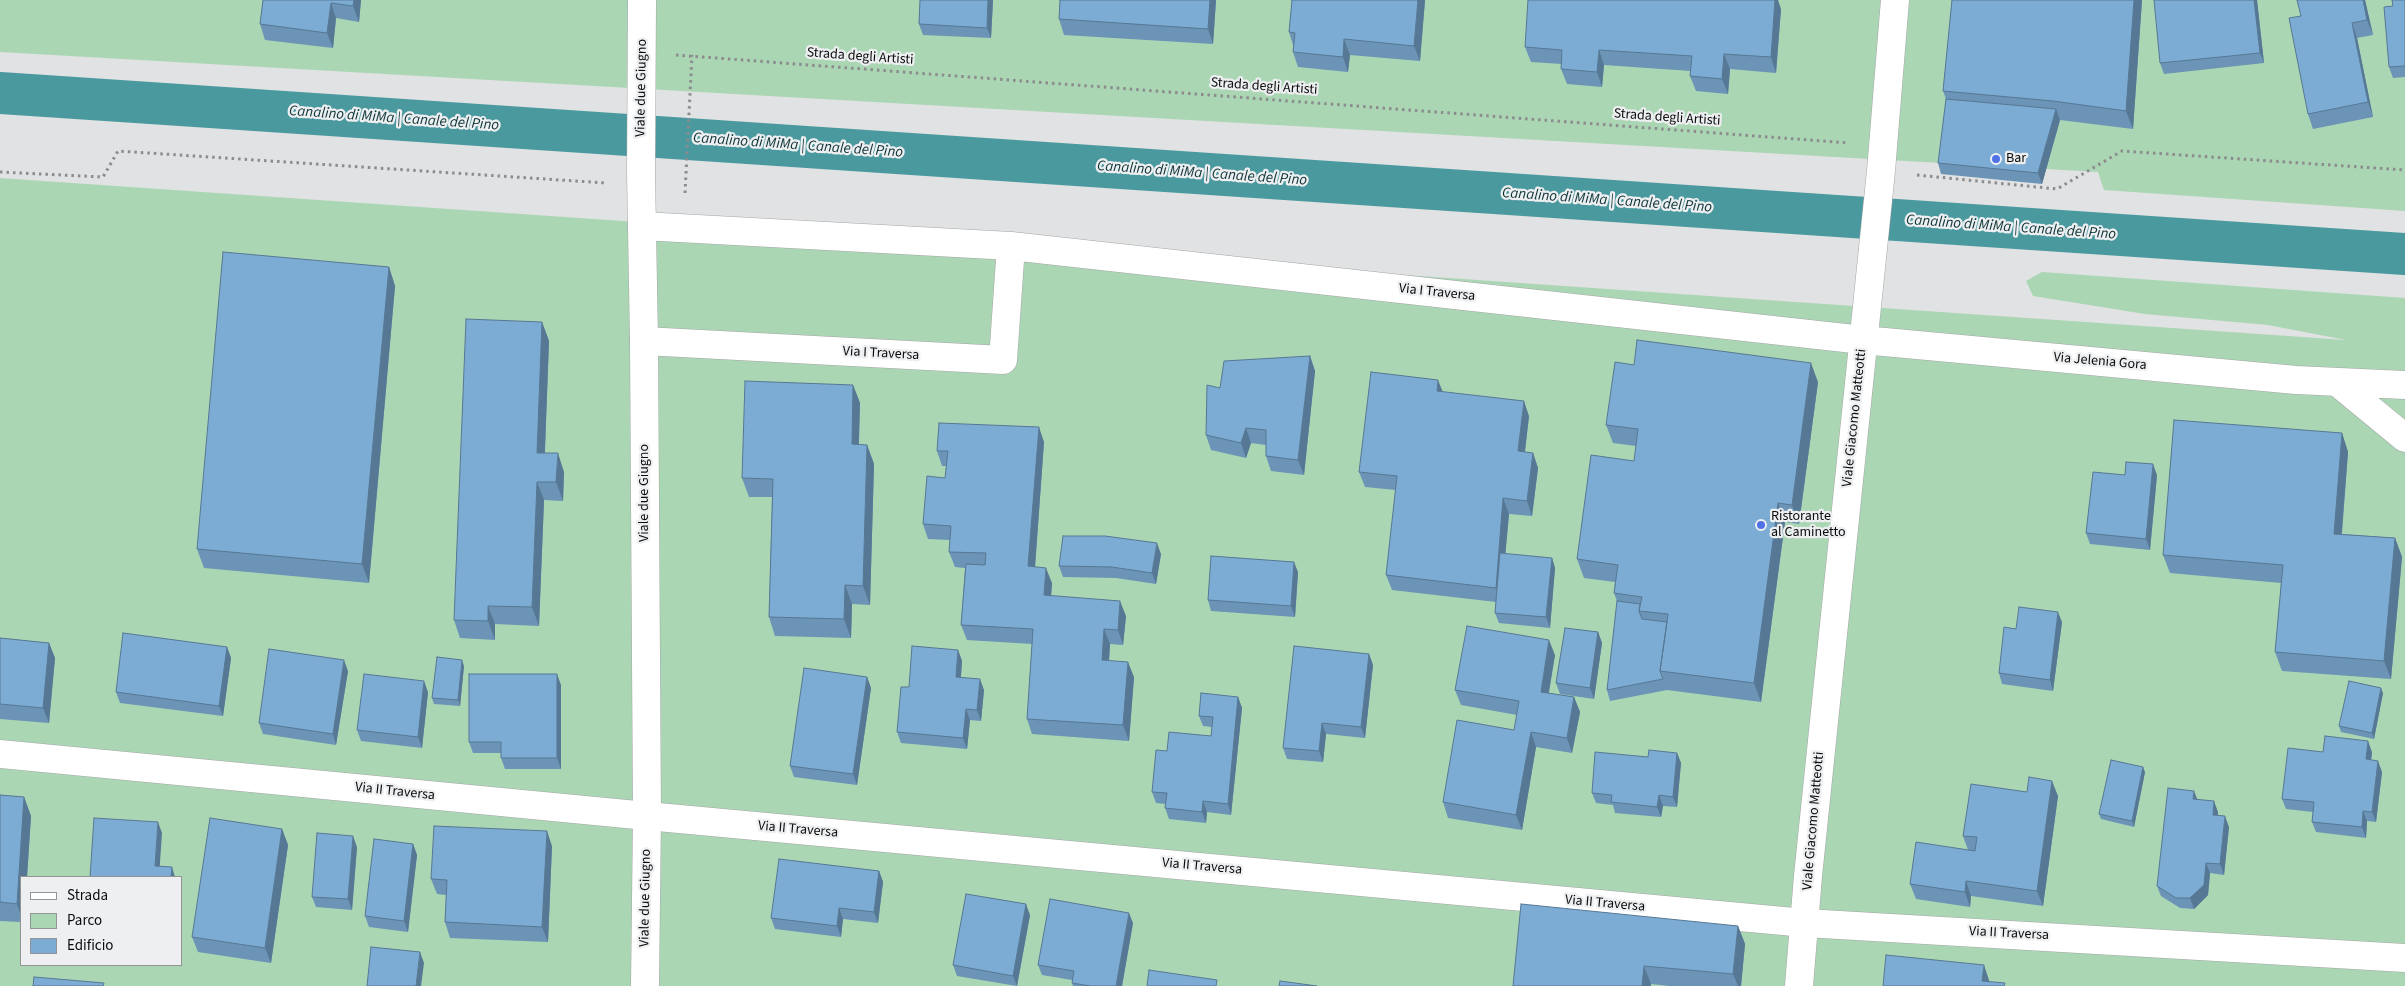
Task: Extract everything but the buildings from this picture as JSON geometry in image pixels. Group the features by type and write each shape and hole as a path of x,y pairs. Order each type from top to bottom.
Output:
{"street":[{"name":"Viale due Giugno","path":"642,0 641,179 647,816 645,986"},
{"name":"Viale Giacomo Matteotti","path":"1800,986 1881,166 1895,0"},
{"name":"Via I Traversa","path":"642,226 1011,246 1863,340"},
{"name":"Via I Traversa","path":"644,341 1003,360 1011,246"},
{"name":"Via Jelenia Gora","path":"1863,340 2337,382 2405,385"},
{"path":"2337,382 2405,438"},
{"name":"Via II Traversa","path":"0,754 1805,923 2405,958"}],"path":[{"name":"Strada degli Artisti","path":"643,54 692,55 1881,166 2057,189 2122,151 2405,170"},
{"path":"686,176 692,55"},
{"path":"0,172 103,177 118,151 641,179"}],"green space":[{"path":"0,0 2405,0 2405,211 2104,190 2098,172 0,52"},
{"path":"0,178 2346,340 2268,325 2145,314 2033,296 2026,281 2042,272 2405,298 2405,986 0,986"}],"waterway":[{"name":"Canalino di MiMa | Canale del Pino","path":"0,93 2405,254"}],"place":[{"name":"Bar","path":"1996,159"},
{"name":"Ristorante al Caminetto","path":"1761,525"}]}
